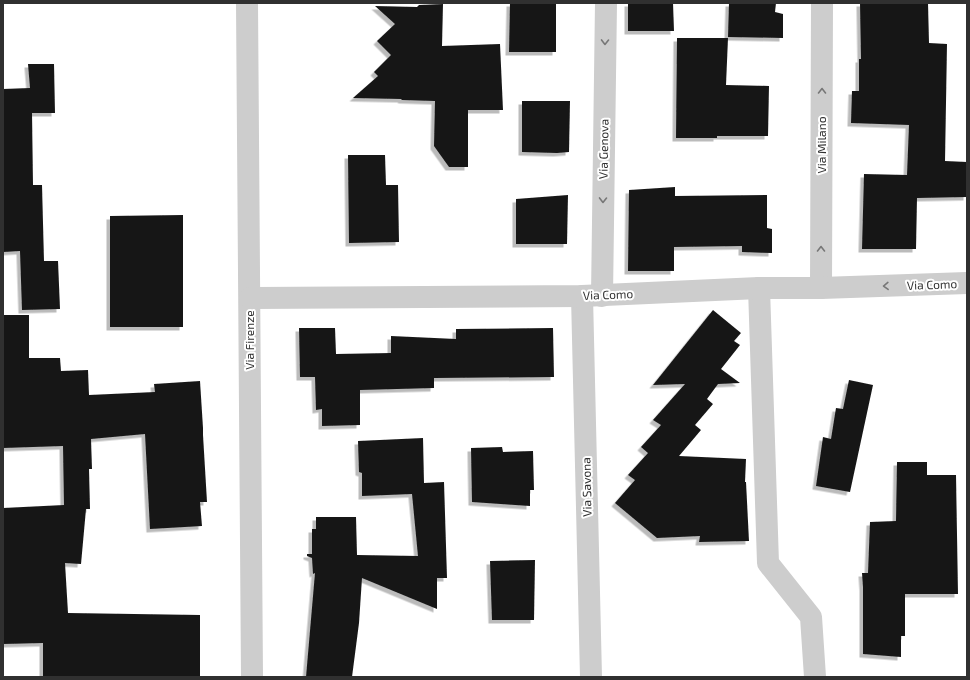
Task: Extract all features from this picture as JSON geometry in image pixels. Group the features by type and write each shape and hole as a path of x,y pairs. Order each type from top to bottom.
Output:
{"street":[{"name":"Via Firenze","path":"247,3 252,677"},
{"name":"Via Genova","path":"592,296 606,3"},
{"name":"Via Milano","path":"821,288 822,3"},
{"name":"Via Como","path":"250,298 592,296 759,288 967,284"},
{"path":"759,288 768,563 811,617 815,677"},
{"name":"Via Savona","path":"591,677 592,296"}],"building":[{"path":"510,3 556,3 556,52 509,52"},
{"path":"628,3 673,3 674,31 628,31"},
{"path":"729,3 776,3 775,12 783,14 783,38 728,37"},
{"path":"860,3 928,3 929,43 947,44 945,161 967,162 967,197 917,198 916,249 862,249 864,174 907,175 909,125 851,123 852,91 859,91 859,59 861,59"},
{"path":"443,4 442,46 500,44 503,110 468,110 468,167 449,167 434,146 435,101 353,98 378,76 374,72 391,55 377,41 395,24 375,6 417,7 419,5"},
{"path":"677,38 728,38 726,85 769,86 768,136 676,138"},
{"path":"28,64 54,64 55,113 32,113 33,185 42,185 44,261 58,261 60,309 22,310 20,251 3,252 3,89 30,88"},
{"path":"522,101 570,101 569,152 522,152"},
{"path":"348,155 385,155 386,185 398,185 399,242 349,243"},
{"path":"675,187 675,196 767,195 767,228 772,229 772,253 742,252 742,246 674,247 674,271 628,271 629,190"},
{"path":"568,195 567,244 516,244 516,199"},
{"path":"183,215 183,327 110,327 110,216"},
{"path":"713,310 741,333 734,341 740,345 721,369 740,383 718,384 707,399 713,404 695,425 701,430 679,456 746,459 745,482 749,541 699,542 700,536 657,538 615,503 635,480 628,475 648,453 641,447 661,425 653,420 685,384 653,385"},
{"path":"3,315 29,315 29,358 60,358 61,371 88,370 89,395 155,392 154,384 200,381 207,502 200,502 202,526 150,529 145,434 91,439 92,469 89,469 90,509 86,509 81,564 65,563 68,613 200,615 200,677 43,677 43,643 3,644 3,508 64,505 63,446 3,448"},
{"path":"299,328 335,328 336,354 391,353 391,336 456,339 456,329 553,328 554,377 434,378 434,388 360,390 360,425 322,426 322,409 316,410 315,377 300,377"},
{"path":"849,380 873,385 850,492 816,486 823,437 831,439 836,408 843,409"},
{"path":"423,438 424,483 444,482 447,578 437,578 437,609 362,578 359,623 352,677 306,677 315,573 313,574 312,558 307,556 307,554 312,554 312,529 316,529 316,517 356,517 357,555 418,556 412,494 362,496 362,473 359,472 358,441"},
{"path":"502,447 503,452 533,451 534,490 530,490 530,506 472,502 471,448"},
{"path":"897,462 927,462 927,475 956,475 958,594 905,594 905,636 901,636 901,657 863,654 862,573 868,573 870,522 896,521"},
{"path":"535,560 534,620 492,620 490,561"}]}
